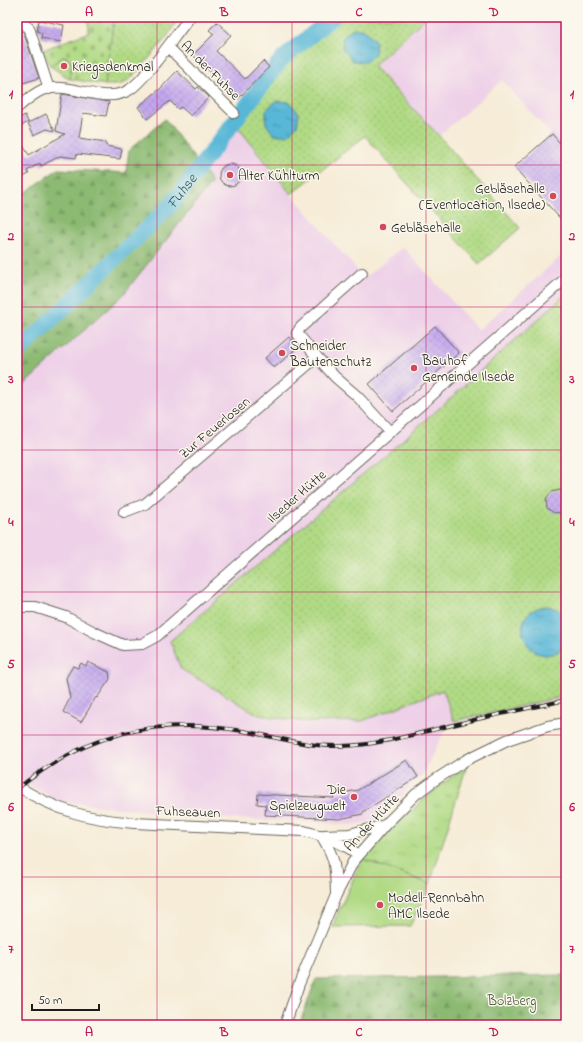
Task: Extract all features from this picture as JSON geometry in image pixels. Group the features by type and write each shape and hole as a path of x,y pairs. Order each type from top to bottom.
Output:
{"street":[{"name":"An der Fuhse","path":"17,108 33,95 42,90 61,88 101,95 121,93 130,89 142,79 190,17"},
{"path":"17,18 29,28 48,89"},
{"name":"An der Fuhse","path":"168,47 234,113"},
{"path":"362,273 297,332 335,377 357,396 390,432"},
{"name":"Ilseder Hütte","path":"17,606 35,607 66,617 123,645 142,644 157,636 566,278"},
{"name":"Zur Feuerlosen","path":"124,512 145,504 317,357"},
{"name":"An der Hütte","path":"285,1025 299,984 336,895 353,862 385,825 416,794 466,760 507,740 548,726 566,722"},
{"name":"Fuhseauen","path":"17,786 39,800 63,810 107,821 304,831 321,835 350,848 358,855"},
{"path":"336,895 335,866 330,850 321,835 349,834 385,825"}],"shaded area":[{"path":"426,17 566,17 566,151 502,80 439,136 373,65"},
{"path":"237,126 291,194 364,278 403,247 478,330 566,252 566,698 448,724 422,775 377,820 353,825 198,817 57,801 17,778 17,391 122,296 212,182 203,171"}],"green space":[{"path":"114,17 178,17 176,23 164,41 126,82 116,85 105,85"},
{"path":"338,17 426,17 373,66 439,136 520,228 479,264 365,136 291,194 237,126 283,62"},
{"path":"88,18 114,19 105,85 70,79 72,61 64,56 50,66 43,50 89,32"},
{"path":"64,56 72,61 70,79 50,66"},
{"path":"165,119 212,182 122,296 17,391 17,199 58,169 126,173 129,150"},
{"path":"566,294 566,696 454,721 443,690 362,721 307,722 259,715 181,669 170,641 443,405"},
{"path":"466,768 430,884 362,859 369,848 443,783"},
{"name":"Modell-Rennbahn AMC Ilsede","path":"362,859 430,884 410,926 332,927"},
{"name":"Bolzberg","path":"566,975 566,1025 299,1025 316,979"}],"water":[{"path":"353,28 365,30 376,42 375,54 365,62 353,61 342,48 343,36"},
{"path":"276,101 289,102 299,113 297,126 288,135 274,135 266,124 266,110"},
{"path":"547,606 557,609 566,616 566,645 553,654 542,654 532,649 525,640 523,630 525,619 532,611"}],"building":[{"path":"39,20 64,25 61,42 41,38 42,33 37,31"},
{"path":"217,22 231,35 216,51 245,79 263,61 269,67 238,99 193,55 214,34 209,30"},
{"path":"23,31 39,78 23,83 17,62 17,33"},
{"path":"177,71 196,89 198,87 209,97 191,116 181,107 178,109 170,101 147,119 138,107 160,89"},
{"path":"62,94 109,102 106,116 83,113 79,138 106,142 106,146 122,149 120,159 77,154 76,158 60,156 41,166 40,163 27,171 29,174 17,180 17,136 29,155 65,134 56,131"},
{"path":"46,114 55,131 47,129 34,135 28,123"},
{"path":"25,115 28,122 21,126 18,119"},
{"name":"Gebläsehalle (Eventlocation, Ilsede)","path":"552,134 566,150 566,225 514,167"},
{"name":"Alter Kühlturm","path":"230,164 238,167 241,175 238,183 230,186 222,183 219,175 222,167"},
{"name":"Bauhof Gemeinde Ilsede","path":"435,326 459,353 393,411 369,384"},
{"name":"Schneider Bautenschutz","path":"289,337 298,347 274,368 265,358"},
{"path":"560,490 566,495 566,508 563,512 554,513 547,508 546,499 551,492"},
{"path":"88,662 109,672 110,679 97,698 96,697 81,722 63,712 70,698 66,678 73,666 78,668 81,663 86,666"},
{"path":"407,760 418,777 363,812 363,814 339,819 265,815 266,805 257,804 258,794 334,798 333,795 358,790"}],"waterway":[{"name":"Fuhse","path":"17,353 171,205 281,60 333,17"}],"railway":[{"path":"17,789 43,770 69,754 96,742 123,733 151,728 180,726 211,727 243,731 316,745 356,745 399,738 566,700"}],"place":[{"name":"Kriegsdenkmal","path":"64,66"},
{"name":"Alter Kühlturm","path":"230,175"},
{"name":"Gebläsehalle (Eventlocation, Ilsede)","path":"553,196"},
{"name":"Gebläsehalle","path":"383,227"},
{"name":"Schneider Bautenschutz","path":"282,353"},
{"name":"Bauhof Gemeinde Ilsede","path":"414,368"},
{"name":"Die Spielzeugwelt","path":"354,797"},
{"name":"Modell-Rennbahn AMC Ilsede","path":"380,905"}]}
